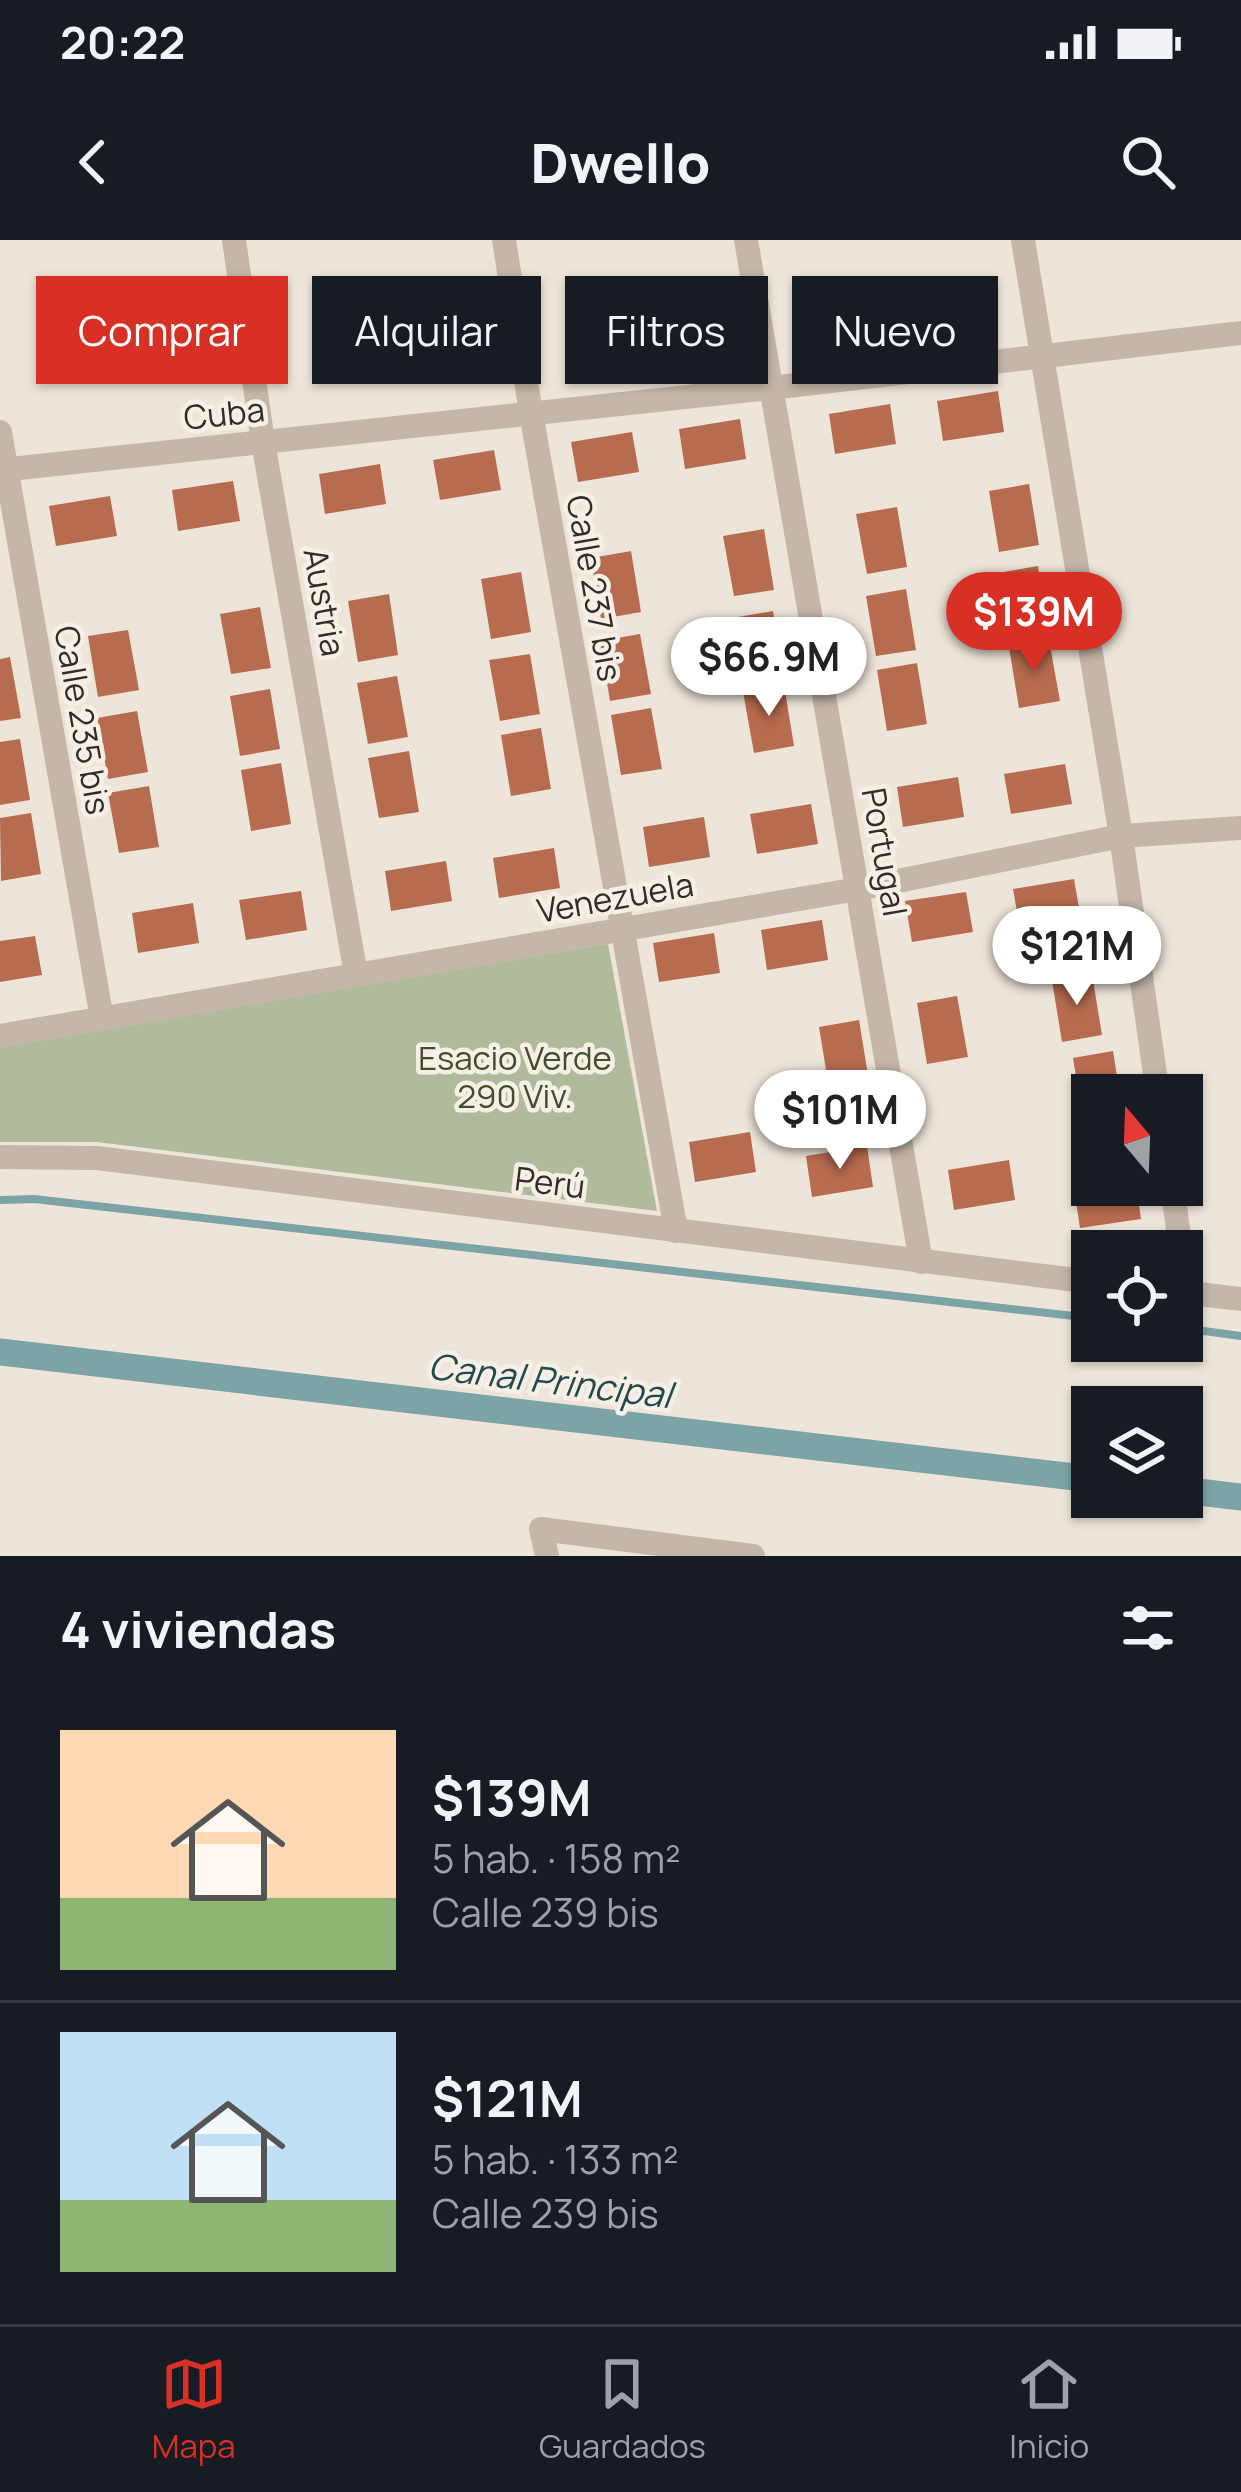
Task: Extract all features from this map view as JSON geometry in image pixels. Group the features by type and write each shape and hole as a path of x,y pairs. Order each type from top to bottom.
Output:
{"street":[{"name":"Austria","path":"234,240 263,442 356,975"},
{"name":"Calle 237 bis","path":"504,240 676,1231"},
{"name":"Portugal","path":"746,240 921,1262"},
{"path":"1023,240 1156,1074"},
{"name":"Cuba","path":"3,470 1241,332"},
{"name":"Calle 235 bis","path":"0,433 102,1019"},
{"name":"Venezuela","path":"0,1036 857,890 1120,836 1241,828"},
{"name":"Perú","path":"0,1156 97,1158 1071,1280"},
{"path":"1203,1294 1241,1299"},
{"path":"548,1556 541,1529 753,1556"}],"green space":[{"name":"Esacio Verde 290 Viv.","path":"608,944 657,1211 97,1142 0,1142 0,1046"}],"building":[{"path":"998,391 1004,432 943,441 937,401"},
{"path":"890,404 896,444 835,454 829,414"},
{"path":"740,419 746,459 685,469 679,429"},
{"path":"632,432 639,472 578,482 571,442"},
{"path":"494,450 501,490 440,500 433,460"},
{"path":"380,464 386,504 325,514 319,474"},
{"path":"233,481 240,521 178,531 172,490"},
{"path":"1029,484 1039,545 999,552 989,491"},
{"path":"110,496 117,536 56,546 49,506"},
{"path":"897,507 907,567 867,574 856,514"},
{"path":"764,529 774,590 734,596 723,536"},
{"path":"631,551 641,612 601,619 591,558"},
{"path":"1038,566 1049,627 1008,634 998,573"},
{"path":"521,572 531,632 491,639 481,579"},
{"path":"906,589 916,650 876,656 866,596"},
{"path":"389,594 398,655 358,662 348,601"},
{"path":"260,607 271,668 231,674 220,614"},
{"path":"773,611 783,671 743,679 732,618"},
{"path":"128,630 139,690 98,697 88,636"},
{"path":"640,634 651,694 610,701 600,641"},
{"path":"1049,640 1060,701 1019,708 1009,647"},
{"path":"530,654 540,714 500,721 489,660"},
{"path":"10,657 21,718 0,721 0,659"},
{"path":"917,663 927,724 887,731 877,670"},
{"path":"397,676 408,737 368,744 357,683"},
{"path":"784,685 794,746 754,753 743,692"},
{"path":"270,689 280,749 240,756 230,696"},
{"path":"651,708 662,769 621,775 611,715"},
{"path":"137,711 148,772 108,779 97,718"},
{"path":"541,728 551,789 511,796 501,735"},
{"path":"20,739 30,800 0,805 0,742"},
{"path":"409,751 419,812 379,818 368,758"},
{"path":"281,763 291,824 251,831 241,770"},
{"path":"1065,764 1072,804 1011,814 1004,774"},
{"path":"958,777 964,817 903,827 897,787"},
{"path":"149,786 159,847 119,853 108,793"},
{"path":"811,804 818,844 757,854 750,814"},
{"path":"31,813 41,874 1,881 0,818"},
{"path":"704,817 710,857 649,867 643,827"},
{"path":"554,848 560,888 499,898 493,858"},
{"path":"446,861 452,901 391,911 385,871"},
{"path":"1074,879 1081,919 1020,929 1013,889"},
{"path":"301,891 307,930 246,940 239,900"},
{"path":"966,892 973,932 912,942 905,901"},
{"path":"193,903 199,943 138,953 132,913"},
{"path":"822,920 828,960 767,970 761,930"},
{"path":"714,933 720,973 659,982 653,943"},
{"path":"35,936 42,975 0,982 0,941"},
{"path":"1092,974 1102,1035 1062,1042 1052,981"},
{"path":"957,996 968,1057 927,1064 917,1003"},
{"path":"859,1020 869,1081 829,1088 819,1027"},
{"path":"1113,1051 1117,1074 1076,1074 1073,1058"},
{"path":"750,1132 756,1172 695,1182 689,1142"},
{"path":"867,1146 873,1187 812,1197 806,1156"},
{"path":"1009,1160 1015,1200 954,1210 948,1170"},
{"path":"1077,1206 1139,1206 1141,1219 1080,1228"}],"waterway":[{"path":"0,1200 34,1199 1071,1316"},
{"path":"1203,1331 1241,1336"},
{"name":"Canal Principal","path":"0,1352 1071,1477"},
{"name":"Canal Principal","path":"1203,1492 1241,1497"}]}
